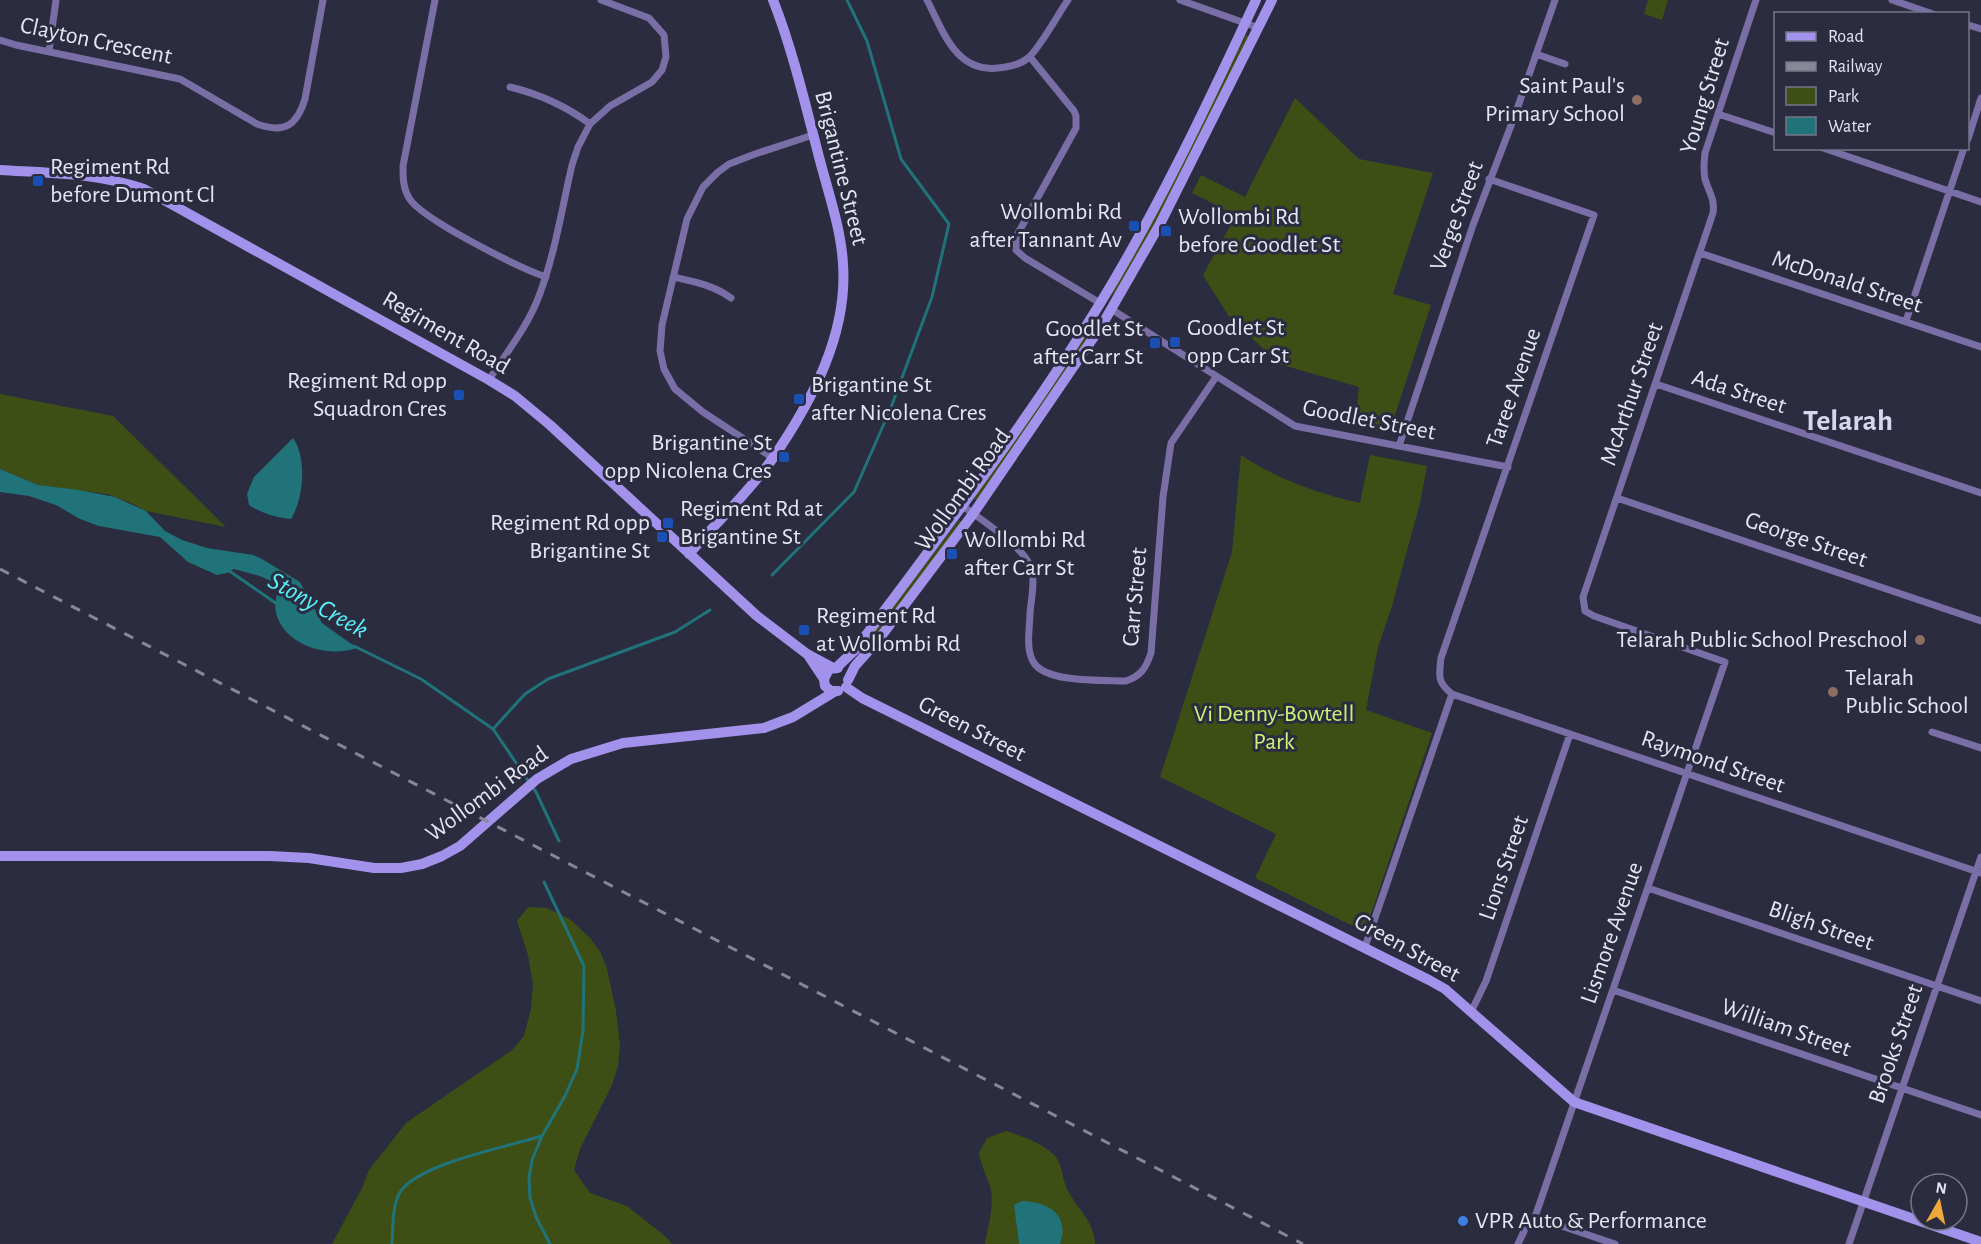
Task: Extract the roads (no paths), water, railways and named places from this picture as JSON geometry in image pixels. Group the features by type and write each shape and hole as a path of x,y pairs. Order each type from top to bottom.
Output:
{"street":[{"path":"49,51 56,0"},
{"name":"Clayton Crescent","path":"0,39 16,45 180,79 258,124 271,129 283,128 293,123 301,114 323,0"},
{"path":"435,0 403,166 404,184 409,200 424,214 504,260 546,277"},
{"path":"489,380 521,331 538,298 546,277 572,165 590,124 610,106 652,82 662,70 666,57 663,35 649,18 601,0"},
{"name":"Brigantine Street","path":"689,554 773,458 798,418 822,372 836,338 843,299 843,264 839,235 813,135 773,0"},
{"path":"927,0 951,46 960,58 983,68 992,69 1011,66 1030,57 1068,0"},
{"path":"1180,0 1259,28"},
{"name":"Wollombi Road","path":"835,668 855,650 963,506 1012,438 1100,303 1148,218 1256,0"},
{"name":"Wollombi Road","path":"847,683 855,666 879,639 974,514 1023,444 1111,309 1160,224 1272,0"},
{"name":"Verge Street","path":"1399,446 1489,179 1515,115 1555,0"},
{"name":"Young Street","path":"1715,202 1703,170 1705,153 1756,0"},
{"path":"1892,0 1927,12"},
{"path":"1536,54 1565,64"},
{"path":"1030,57 1074,111 1077,121 1076,128 1016,237 1016,250 1111,309"},
{"path":"510,87 552,101 576,113 590,124"},
{"path":"1969,136 1981,98"},
{"path":"1718,114 1774,132"},
{"path":"773,458 704,412 675,389 664,369 660,351 662,326 687,219 703,187 718,172 755,154 813,135"},
{"path":"1829,150 1981,202"},
{"path":"1906,321 1963,150"},
{"name":"Regiment Road","path":"0,170 72,174 144,189 489,380 515,396 550,425 757,616 807,654 835,668"},
{"name":"Taree Avenue","path":"1452,694 1443,687 1439,677 1441,658 1594,215 1489,179"},
{"name":"McArthur Street","path":"1715,202 1700,253 1583,597 1585,610 1594,616 1725,662"},
{"name":"McDonald Street","path":"1700,253 1981,347"},
{"path":"673,277 709,285 731,298"},
{"name":"Goodlet Street","path":"1111,309 1295,426 1508,467"},
{"name":"Carr Street","path":"963,506 1022,552 1032,571 1029,641 1030,654 1034,663 1042,671 1054,676 1126,681 1135,678 1143,671 1151,653 1162,497 1171,443 1216,377"},
{"name":"Ada Street","path":"1656,384 1981,493"},
{"name":"George Street","path":"1617,498 1981,621"},
{"name":"Regiment Road","path":"807,654 824,680"},
{"name":"Lismore Avenue","path":"1518,1244 1526,1227 1535,1217 1725,662"},
{"path":"812,706 826,672 835,668 844,671 847,683 834,692 828,689 824,680"},
{"name":"Green Street","path":"847,683 862,698 1365,947 1445,989 1574,1102 1981,1242"},
{"name":"Wollombi Road","path":"0,856 270,856 309,858 374,868 401,868 422,864 451,851 537,779 572,759 623,743 764,728 793,717 834,692"},
{"path":"1365,947 1452,694"},
{"name":"Raymond Street","path":"1452,694 1978,872"},
{"path":"1932,732 1981,748"},
{"name":"Lions Street","path":"1471,1012 1486,981 1570,734"},
{"name":"Brooks Street","path":"1849,1244 1978,872 1981,857"},
{"name":"Bligh Street","path":"1648,888 1981,1001"},
{"name":"William Street","path":"1613,990 1981,1115"},
{"path":"1535,1217 1615,1244"}],"water":[{"path":"293,438 302,467 301,489 291,519 280,518 249,505 247,494 254,477"},
{"path":"0,469 38,485 115,497 146,511 165,531 182,540 207,548 253,555 262,559 300,582 322,623 357,648 346,651 321,650 309,647 288,634 276,613 279,585 260,576 234,569 217,575 188,562 160,537 99,526 80,519 56,505 29,496 0,492"},
{"path":"1022,1201 1041,1204 1055,1212 1062,1225 1060,1244 1019,1244 1014,1205"}],"waterway":[{"path":"772,575 854,492 890,410 932,297 949,224 901,159 867,41 847,0"},
{"name":"Stony Creek","path":"228,570 277,604"},
{"path":"493,729 525,694 548,679 675,632 710,610"},
{"name":"Stony Creek","path":"354,646 421,679 493,729 536,792 559,841"},
{"path":"544,882 584,966 583,1031 577,1069 565,1096 542,1136 532,1160 529,1178 530,1198 536,1217 550,1244"},
{"path":"392,1244 395,1206 399,1194 408,1183 443,1165 542,1136"}],"railway":[{"path":"0,569 1303,1244"}],"place":[{"name":"Saint Paul's Primary School","path":"1637,100"},
{"name":"Regiment Rd before Dumont Cl","path":"38,181"},
{"name":"Wollombi Rd after Tannant Av","path":"1134,226"},
{"name":"Wollombi Rd before Goodlet St","path":"1166,231"},
{"name":"Goodlet St opp Carr St","path":"1175,342"},
{"name":"Goodlet St after Carr St","path":"1155,343"},
{"name":"Regiment Rd opp Squadron Cres","path":"459,395"},
{"name":"Brigantine St after Nicolena Cres","path":"799,399"},
{"name":"Brigantine St opp Nicolena Cres","path":"784,457"},
{"name":"Regiment Rd at Brigantine St","path":"668,523"},
{"name":"Regiment Rd opp Brigantine St","path":"662,537"},
{"name":"Wollombi Rd after Carr St","path":"952,554"},
{"name":"Regiment Rd at Wollombi Rd","path":"804,630"},
{"name":"Telarah Public School Preschool","path":"1920,640"},
{"name":"Telarah Public School","path":"1833,692"},
{"name":"VPR Auto & Performance","path":"1463,1221"}],"district":[{"name":"Telarah","path":"1848,421"}],"park label":[{"name":"Vi Denny-Bowtell Park","path":"1274,728"}]}
